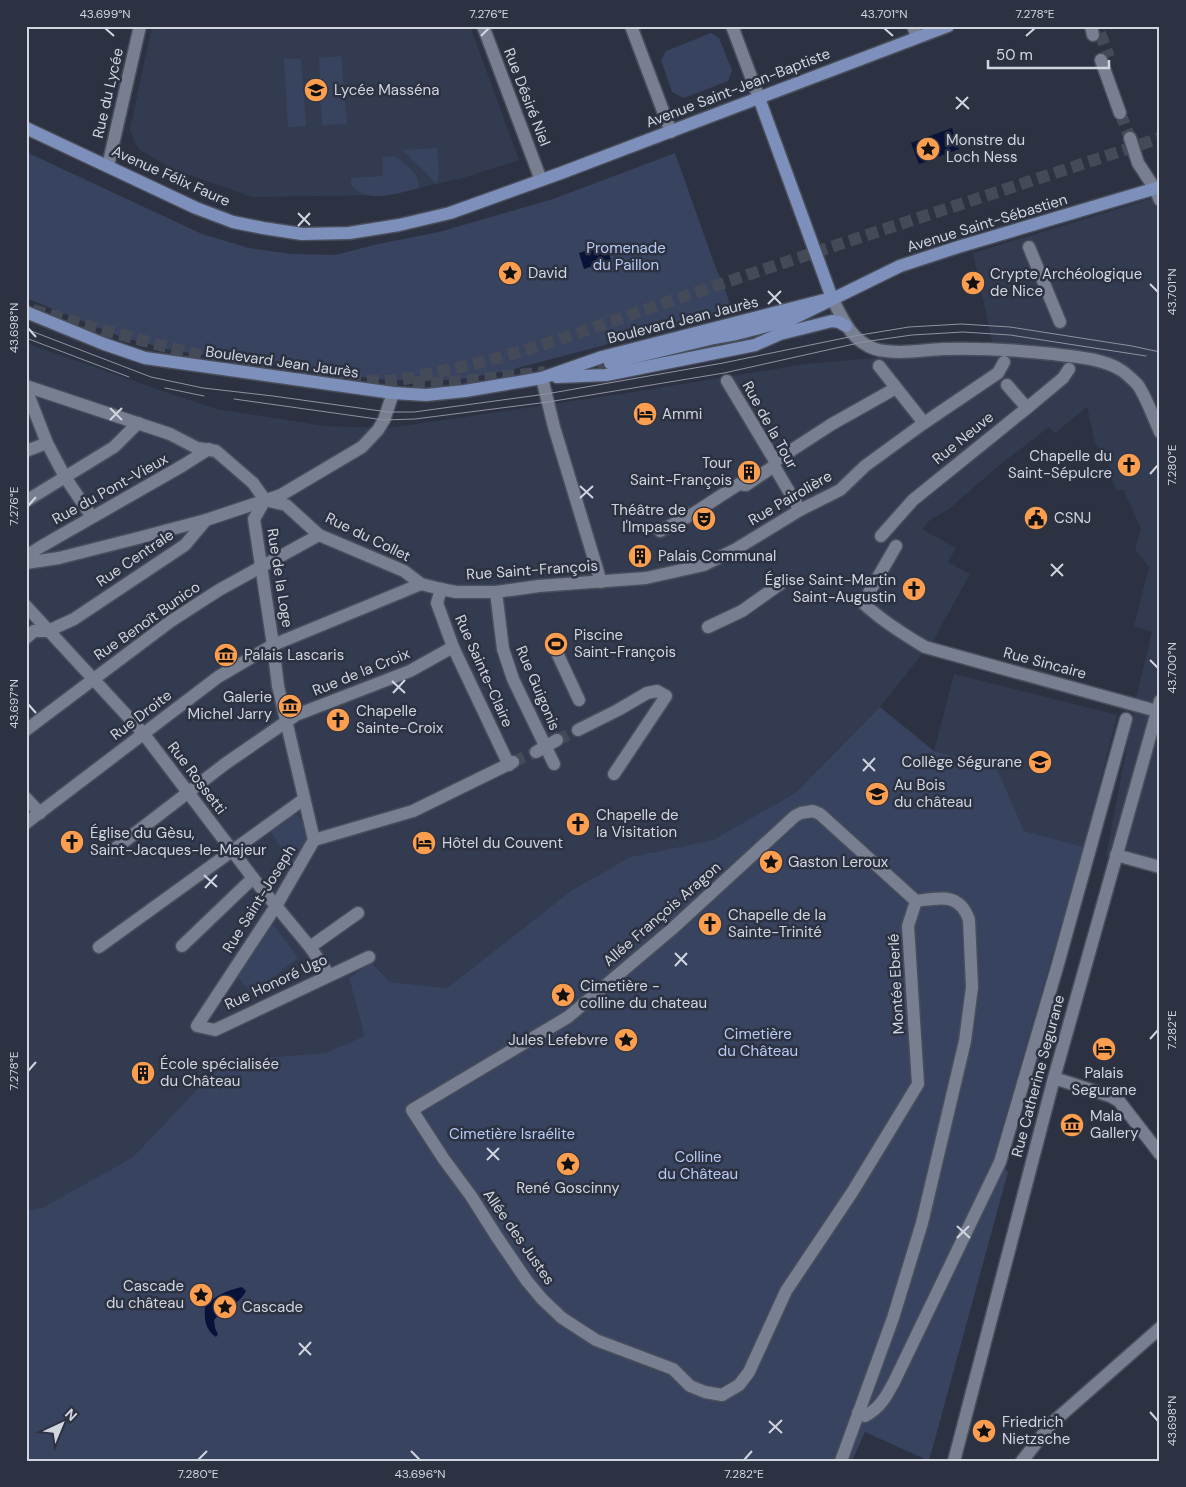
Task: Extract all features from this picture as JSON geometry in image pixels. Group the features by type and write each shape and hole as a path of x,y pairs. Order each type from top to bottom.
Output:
{"main road":[{"name":"Avenue Saint-Jean-Baptiste","path":"540,180 759,98 915,32 948,26"},
{"path":"610,364 790,320 832,298 759,98"},
{"name":"Avenue Félix Faure","path":"26,128 196,208 233,222 302,234 349,232 399,225 450,213 540,180"},
{"name":"Avenue Saint-Sébastien","path":"832,298 900,266 958,247 1158,192"},
{"name":"Boulevard Jean Jaurès","path":"542,378 602,356 832,298"},
{"name":"Boulevard Jean Jaurès","path":"26,312 104,344 145,358 393,394 426,395 465,391 542,378 606,374 755,345 780,334 832,321 846,326"},
{"path":"736,334 780,334"}],"street":[{"name":"Rue du Lycée","path":"108,166 140,26"},
{"name":"Rue Désiré Niel","path":"483,26 540,180"},
{"path":"631,26 671,132"},
{"path":"732,26 759,98"},
{"path":"1105,59 1123,112"},
{"path":"1133,137 1158,192"},
{"path":"1030,247 1060,322"},
{"path":"832,298 846,326 854,336 874,349 894,351 1014,350 1096,360 1121,370 1138,385 1160,432"},
{"name":"Rue Pairolière","path":"617,581 646,578 704,565 736,549 800,510 840,490 865,466 924,423 998,374 1004,362"},
{"path":"879,366 924,423"},
{"name":"Rue Neuve","path":"881,536 913,500 1063,378 1068,368"},
{"path":"542,378 554,427 602,582"},
{"name":"Rue de la Tour","path":"727,381 800,510"},
{"path":"1007,384 1027,408"},
{"path":"26,388 170,434 197,448 216,451 253,484 265,500"},
{"path":"26,388 47,443 65,477 92,517"},
{"path":"660,531 692,515 739,484 746,485 832,424 896,388"},
{"path":"26,563 59,558 206,520 281,495 362,448 384,420 393,394"},
{"path":"26,501 114,447 138,423"},
{"path":"26,451 47,443"},
{"name":"Rue du Pont-Vieux","path":"26,556 209,449"},
{"name":"Rue du Collet","path":"265,500 286,505 319,535 404,571 421,584"},
{"name":"Rue de la Loge","path":"265,500 254,519 285,722"},
{"name":"Rue Centrale","path":"26,638 34,631 48,631 74,619 185,545 206,520"},
{"name":"Rue Benoît Bunico","path":"26,730 171,621 319,535"},
{"name":"Rue Sincaire","path":"896,546 863,603 879,618 924,647 1158,706"},
{"name":"Rue Saint-François","path":"421,584 456,592 496,592 540,586 617,581"},
{"name":"Rue Droite","path":"26,823 218,676 273,645 421,584"},
{"path":"708,627 742,611 780,584"},
{"name":"Rue Sainte-Claire","path":"314,840 413,811 511,763 453,647 437,603 441,589"},
{"name":"Rue Guigonis","path":"496,592 503,649 513,679 554,764"},
{"name":"Rue Rossetti","path":"26,606 143,734 253,878 310,947 329,975"},
{"name":"Rue de la Croix","path":"112,851 225,764 296,715 410,671 453,647"},
{"path":"558,655 579,700"},
{"path":"578,730 647,693 656,691 666,696 614,774"},
{"name":"Rue Catherine Segurane","path":"954,1461 1054,1078 1158,706"},
{"path":"858,1413 865,1416 883,1403 1000,1162 1058,964 1126,719"},
{"name":"Rue Saint-Joseph","path":"197,1026 276,906 314,840 285,722"},
{"path":"26,798 40,813"},
{"path":"99,947 304,799"},
{"name":"Allée François Aragon","path":"412,1110 568,1017 672,929 795,816 802,813 813,811 820,814 916,901"},
{"path":"1116,855 1160,867"},
{"path":"182,946 253,878"},
{"path":"841,1461 894,1318 922,1223 965,1041 972,987 969,920 966,911 954,900 942,897 916,901"},
{"name":"Montée Eberlé","path":"706,1392 722,1395 740,1385 749,1372 786,1291 853,1191 918,1084 908,926 916,901"},
{"path":"310,947 358,913"},
{"name":"Rue Honoré Ugo","path":"197,1026 215,1030 369,957"},
{"path":"1054,1078 1110,1096 1119,1101 1160,1154"},
{"name":"Allée des Justes","path":"412,1110 443,1158 471,1196 496,1238 527,1281 562,1318 596,1340 673,1369 690,1386 706,1392"},
{"path":"1022,1461 1052,1423 1160,1328"}],"shaded area":[{"name":"Lycée Masséna","path":"152,26 470,26 519,160 463,178 388,195 252,197 173,169 140,150 134,141 130,129"},
{"path":"952,128 959,149 919,164 911,143"},
{"path":"1160,196 1160,871 1106,856 1137,694 1152,632 1134,626 1149,567 1135,549 1141,529 1123,489 1117,491 1111,478 1108,456 1100,453 1095,442 1087,407 1055,433 1049,427 997,467 949,509 930,520 922,529 956,548 948,562 970,574 934,639 880,707 795,793 713,840 630,857 572,890 447,988 390,982 372,962 349,978 366,1036 325,1053 224,1061 133,1157 42,1208 26,1211 26,343 217,409 325,426 389,428 615,395 806,364 908,355 995,355 973,253"},
{"path":"606,244 611,260 584,269 579,253"},
{"name":"Collège Ségurane","path":"954,674 1117,715 1084,847 1023,831 996,767 934,751"},
{"name":"Cascade","path":"242,1287 246,1291 243,1296 214,1320 218,1334 216,1337 206,1324 205,1307 222,1294"}],"green space":[{"path":"711,33 719,38 732,70 728,81 684,98 672,92 661,60 666,51"},
{"path":"341,56 347,124 322,125 319,58"},
{"path":"284,59 301,59 306,126 288,127"},
{"path":"437,148 439,173 437,184 402,150"},
{"name":"Promenade du Paillon","path":"26,152 202,234 249,248 292,254 335,255 439,232 553,199 675,153 733,311 506,371 462,379 427,381 387,380 170,350 119,336 26,298"},
{"path":"394,156 414,173 419,188 393,195 374,196 366,195 351,185 351,178 383,176 382,157"},
{"name":"Colline du Château","path":"880,707 934,751 996,767 1024,831 1084,847 995,1153 1008,1172 929,1461 865,1432 852,1461 26,1461 26,1211 42,1208 133,1157 224,1061 325,1053 365,1036 349,978 371,962 390,982 447,988 572,890 630,857 713,840 795,793"},
{"path":"297,815 304,825 306,840 304,850 294,869 270,830 291,816"},
{"path":"274,925 298,958 252,994 236,975 267,926"}],"tunnel":[{"path":"1100,33 1109,57"},
{"path":"1120,113 1130,138"},
{"path":"33,310 163,346 251,366 340,379 398,380 466,366 554,341 791,260 1160,138"},
{"path":"580,368 610,363"},
{"path":"413,382 443,383 545,372"},
{"path":"557,740 578,730"},
{"path":"513,762 536,752"}],"tram line":[{"path":"26,329 151,377 203,388 388,412 414,412 546,394 723,363 854,336 909,327 961,324 1010,327 1160,352"},
{"path":"234,399 384,420 415,419 548,402 724,373 863,342 912,335 963,332 1010,335 1146,356"},
{"path":"26,338 129,377"},
{"path":"165,388 204,396"}],"place":[{"name":"Lycée Masséna","path":"316,90"},
{"name":"Monstre du Loch Ness","path":"928,149"},
{"name":"David","path":"510,273"},
{"name":"Crypte Archéologique de Nice","path":"973,283"},
{"name":"Ammi","path":"645,414"},
{"name":"Chapelle du Saint-Sépulcre","path":"1129,465"},
{"name":"Tour Saint-François","path":"749,472"},
{"name":"CSNJ","path":"1036,518"},
{"name":"Théâtre de l'Impasse","path":"704,519"},
{"name":"Palais Communal","path":"640,556"},
{"name":"Église Saint-Martin Saint-Augustin","path":"914,589"},
{"name":"Piscine Saint-François","path":"556,644"},
{"name":"Palais Lascaris","path":"226,655"},
{"name":"Galerie Michel Jarry","path":"290,706"},
{"name":"Chapelle Sainte-Croix","path":"338,720"},
{"name":"Collège Ségurane","path":"1040,762"},
{"name":"Au Bois du château","path":"877,794"},
{"name":"Chapelle de la Visitation","path":"578,824"},
{"name":"Église du Gèsu, Saint-Jacques-le-Majeur","path":"72,842"},
{"name":"Hôtel du Couvent","path":"424,843"},
{"name":"Gaston Leroux","path":"771,862"},
{"name":"Chapelle de la Sainte-Trinité","path":"710,924"},
{"name":"Cimetière - colline du chateau","path":"563,995"},
{"name":"Jules Lefebvre","path":"626,1040"},
{"name":"Palais Segurane","path":"1104,1049"},
{"name":"École spécialisée du Château","path":"143,1073"},
{"name":"Mala Gallery","path":"1072,1125"},
{"name":"René Goscinny","path":"568,1164"},
{"name":"Cascade du château","path":"201,1295"},
{"name":"Cascade","path":"225,1307"},
{"name":"Friedrich Nietzsche","path":"984,1431"}],"park label":[{"name":"Cimetière du Château","path":"758,1042"},
{"name":"Cimetière Israélite","path":"512,1134"}]}
